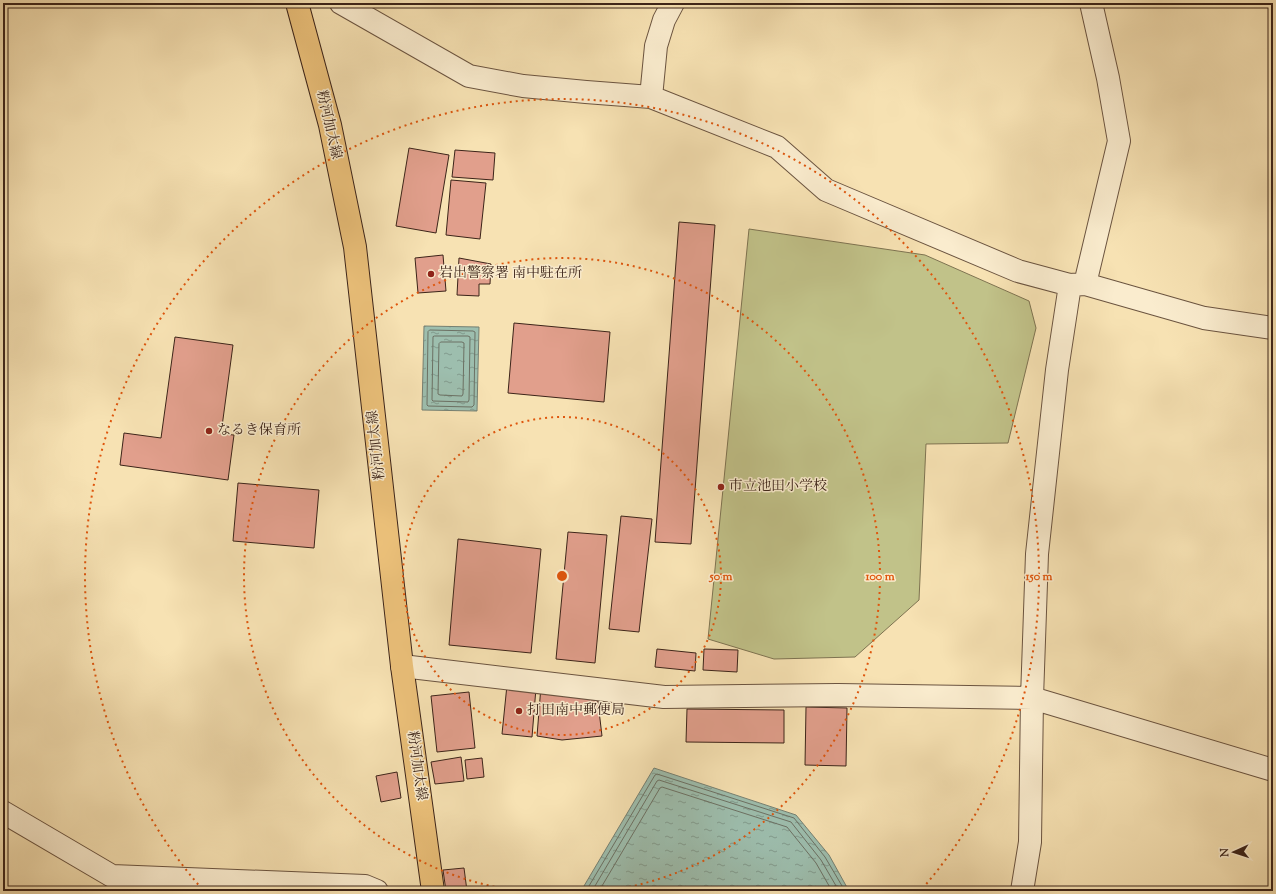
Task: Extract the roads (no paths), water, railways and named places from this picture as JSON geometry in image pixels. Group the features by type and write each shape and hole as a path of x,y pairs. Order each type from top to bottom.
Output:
{"main road":[{"name":"粉河加太線","path":"297,3 330,125 355,247 402,666 432,891"}],"street":[{"path":"341,3 469,76 522,86 651,97 777,146 826,190 1018,271 1204,318 1273,328"},
{"path":"651,97 656,46 664,20 674,3"},
{"path":"1022,891 1030,842 1032,698 1037,554 1057,370 1078,285 1119,142 1108,78 1091,3"},
{"path":"402,666 664,697 838,695 1032,698 1273,770"},
{"path":"3,812 112,876 365,886 378,891"}],"water":[{"path":"424,326 479,327 477,411 422,410"},
{"path":"654,768 796,815 829,855 849,891 581,891"}],"place":[{"name":"岩出警察署 南中駐在所","path":"431,274"},
{"name":"なるき保育所","path":"209,431"},
{"name":"市立池田小学校","path":"721,487"},
{"name":"打田南中郵便局","path":"519,711"}]}
